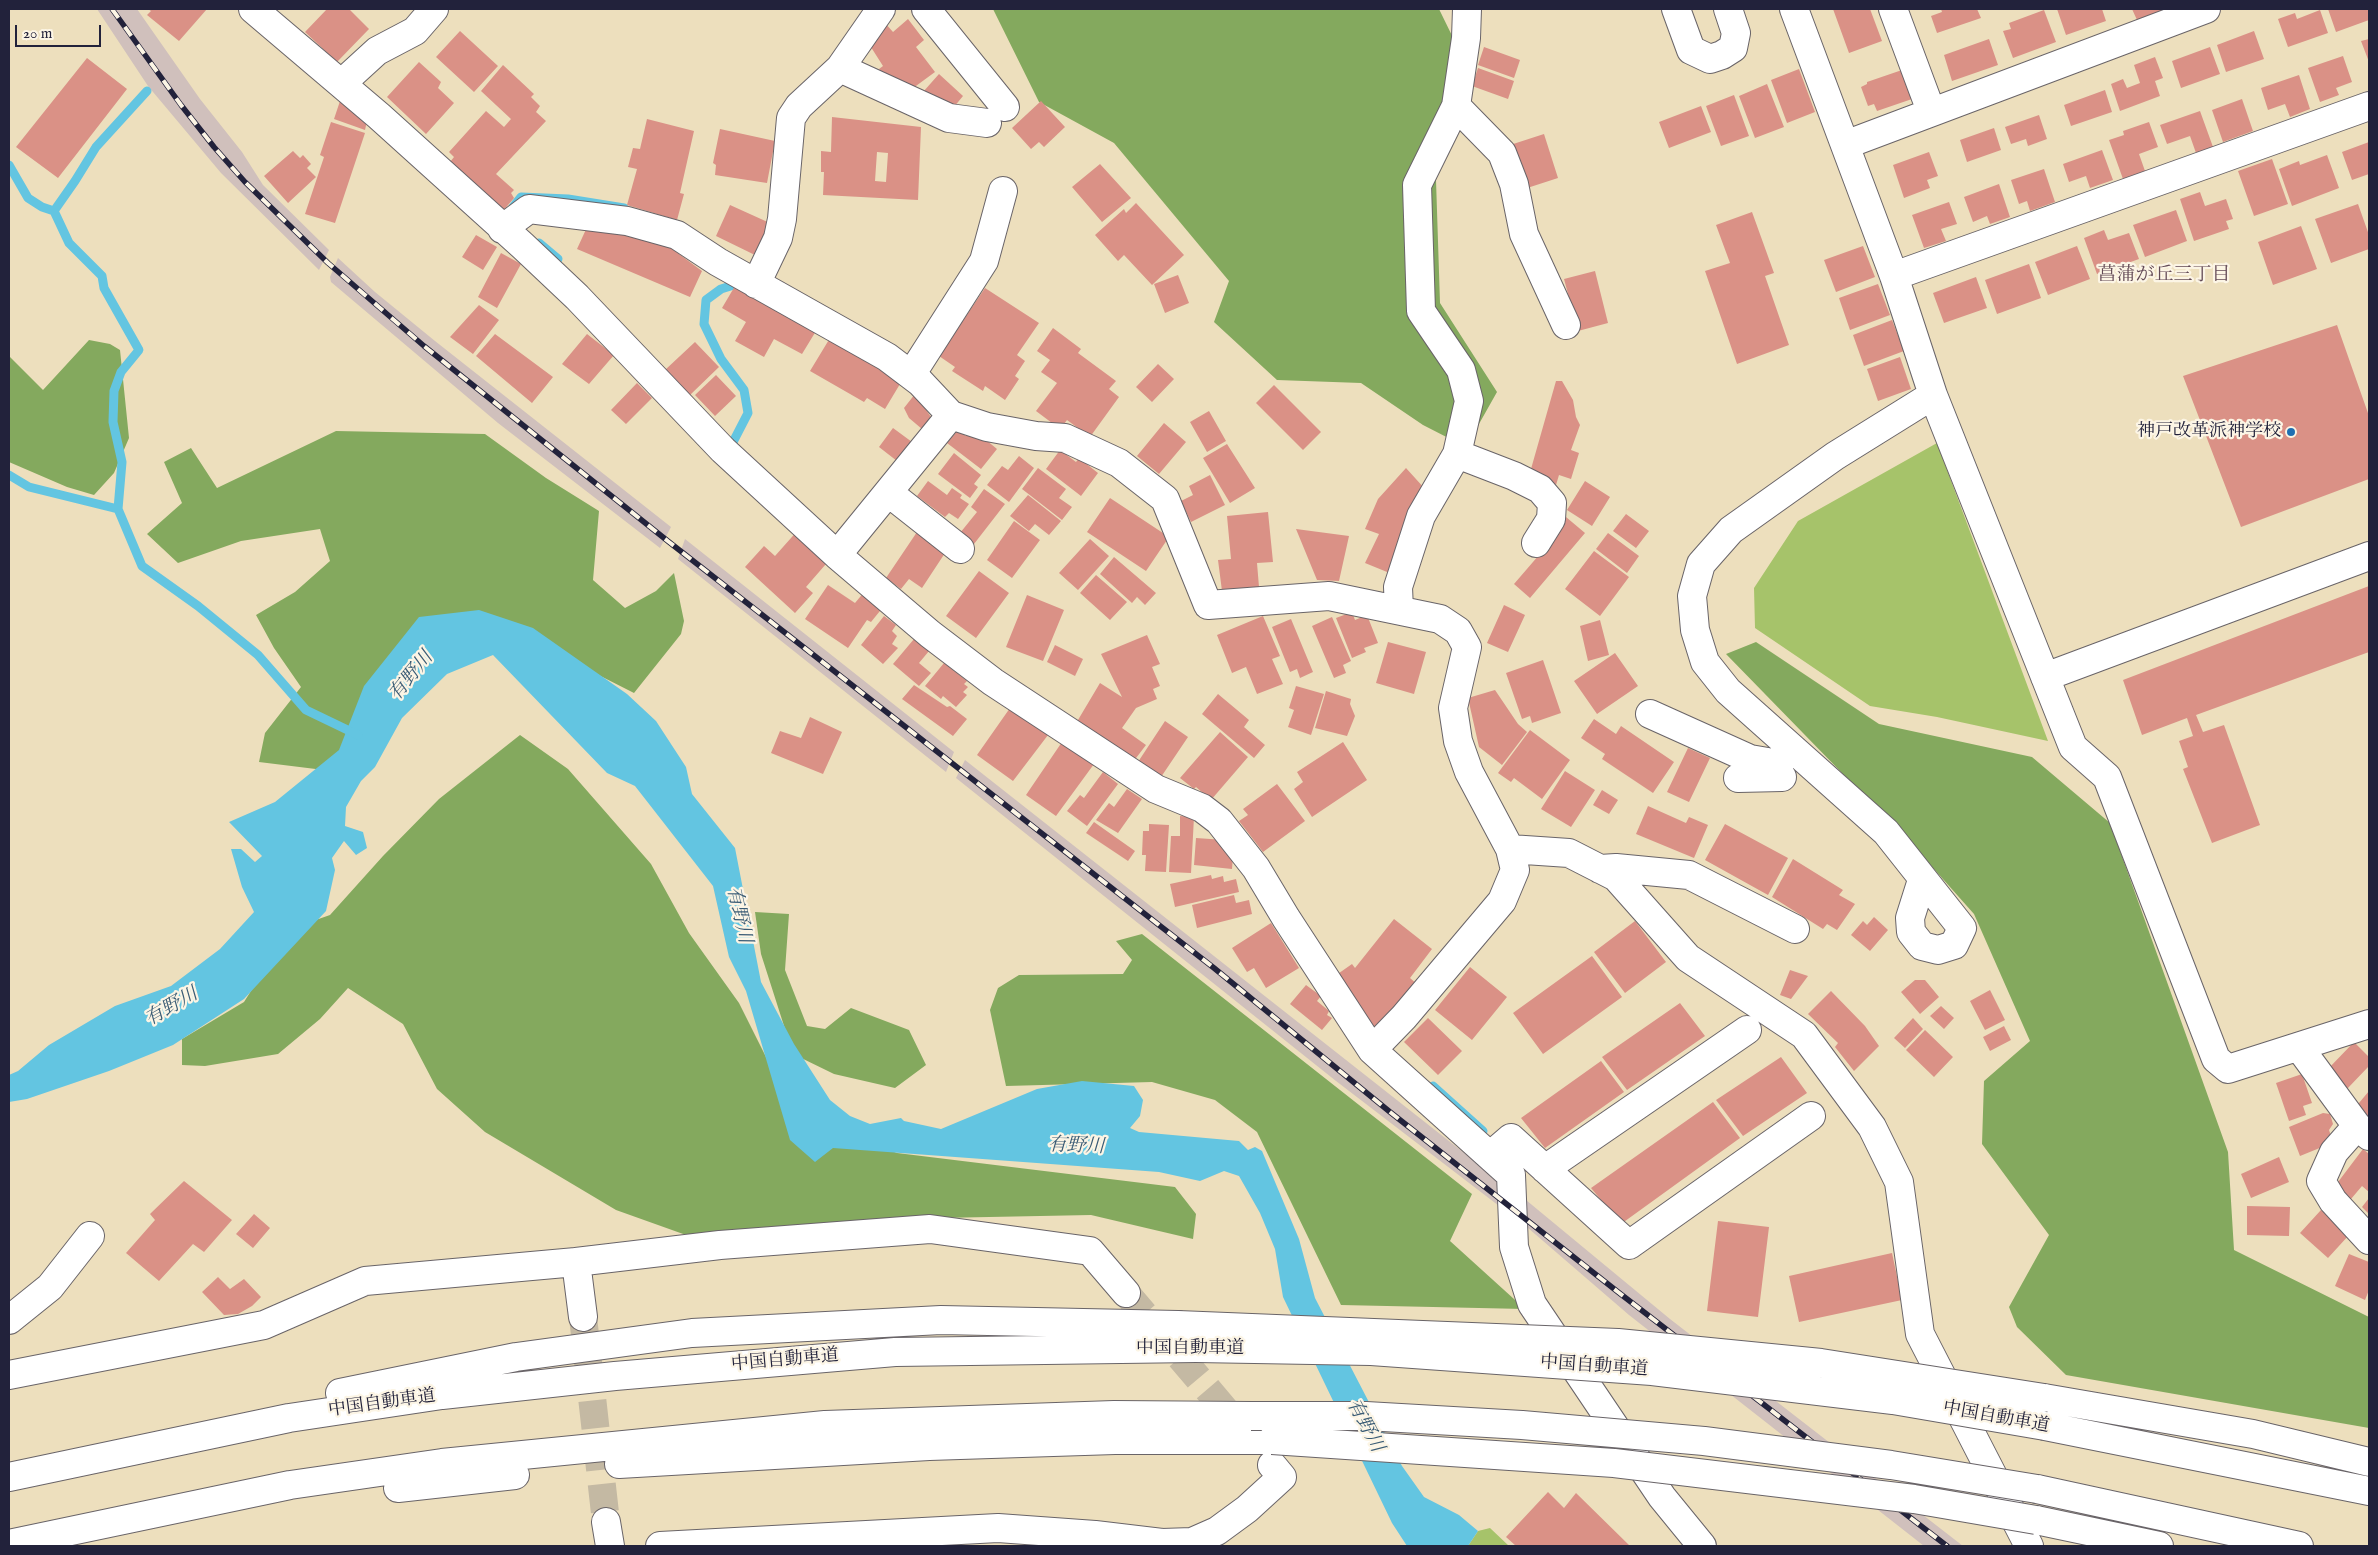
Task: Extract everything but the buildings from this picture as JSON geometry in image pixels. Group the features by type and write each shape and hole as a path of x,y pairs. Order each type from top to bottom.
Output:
{"main road":[{"path":"253,9 342,82 578,297 723,450 837,555 930,634 993,682 1156,789 1202,808 1219,821 1256,868 1286,918 1372,1050 1511,1175 1514,1247 1532,1304 1662,1497 1702,1546"},
{"path":"342,82 377,51 415,31 434,9"},
{"path":"756,284 778,238 782,219 791,118 813,91 840,68 881,9"},
{"path":"840,68 949,118 996,115 926,9"},
{"path":"1399,610 1398,587 1422,516 1457,454 1468,401 1461,370 1422,311 1417,185 1456,106 1466,38 1467,9"},
{"path":"1676,9 1691,50 1710,59 1722,55 1733,48 1736,33 1728,9"},
{"path":"1794,9 1894,276 1934,395 2073,747 2106,777 2216,1060 2228,1069 2369,1024"},
{"path":"1893,9 1931,111"},
{"path":"1845,145 2206,9"},
{"path":"1456,106 1502,153 1514,184 1524,234 1566,325"},
{"path":"1894,276 2369,106"},
{"path":"911,375 984,261 1003,191"},
{"path":"502,229 529,209 627,221 677,235 756,284 887,357 911,375 951,415 987,427 1036,436 1065,438 1119,463 1165,499 1208,605 1329,596 1440,619 1458,631 1467,647 1454,708 1458,741 1469,772 1510,849 1515,870 1502,901 1404,1016 1372,1050"},
{"path":"1922,880 1886,832 1728,691 1705,662 1695,630 1692,596 1701,564 1730,530 1835,456 1934,395"},
{"path":"837,555 951,415"},
{"path":"1457,454 1514,476 1540,489 1552,503 1551,519 1536,543"},
{"path":"889,493 960,548"},
{"path":"2045,677 2369,556"},
{"path":"1650,714 1695,736 1750,759 1778,764 1779,777"},
{"path":"1738,778 1779,777 1835,787"},
{"path":"1510,849 1569,853 1616,877 1688,958 1804,1035 1872,1127 1899,1182 1920,1334 2029,1546"},
{"path":"1600,869 1616,868 1689,875 1795,929"},
{"path":"1545,1169 1747,1030"},
{"path":"2300,1047 2363,1131 2334,1152 2321,1181 2333,1201 2369,1240"},
{"path":"1490,1156 1511,1138 1628,1244 1812,1116"},
{"path":"9,1375 264,1325 365,1280 576,1262 720,1245 930,1229 1090,1250 1126,1293"},
{"path":"9,1320 50,1287 90,1236"},
{"path":"576,1262 583,1317"},
{"path":"114,1453 290,1403 516,1357 692,1333 941,1320 1178,1325 1618,1343 1821,1363 2044,1398 2253,1434 2369,1462"},
{"name":"中国自動車道","path":"9,1477 114,1453 289,1418 442,1395 615,1376 895,1352 1196,1348 1371,1351 1652,1371 1893,1400 2044,1426 2369,1491"},
{"path":"9,1544 290,1485 442,1463 825,1425 1114,1416 1376,1416 1522,1425 1704,1440 1891,1465 2037,1490 2300,1546"},
{"path":"125,1519 624,1463 929,1446 1115,1440 1272,1453 1614,1463 1914,1499 2036,1520 2159,1546"},
{"path":"660,1546 998,1528 1095,1535 1162,1543 1192,1542 1217,1531 1247,1509 1282,1476 1272,1453"}],"shaded area":[{"path":"97,9 137,9 200,99 242,152 263,185 329,250 319,270 221,173 148,86"},
{"path":"338,258 375,292 435,341 671,527 660,548 498,423 331,282 330,277"},
{"path":"685,539 954,752 946,772 678,559"},
{"path":"965,760 1501,1182 1503,1209 1336,1081 956,778"},
{"path":"1526,1200 1670,1319 1963,1546 1924,1546 1629,1315 1528,1228"}],"green space":[{"path":"993,9 1439,9 1460,52 1436,180 1440,303 1497,392 1466,447 1423,425 1361,383 1277,380 1214,322 1229,281 1114,143 1039,102"},
{"path":"89,340 110,344 120,350 129,438 114,473 94,495 67,487 9,462 9,356 43,390"},
{"path":"336,431 485,434 546,478 599,511 593,580 625,608 656,591 674,573 684,621 681,634 634,693 482,616 340,772 259,762 265,733 301,687 274,648 256,615 295,592 330,561 320,529 241,541 178,563 147,534 182,503 164,462 191,448 217,488"},
{"path":"1937,443 2048,741 1937,717 1870,706 1755,628 1754,588 1798,521"},
{"path":"1756,642 1879,724 2032,757 2110,823 2228,1152 2234,1250 2369,1317 2369,1428 2066,1375 2017,1327 2009,1307 2049,1235 1982,1144 1984,1081 2030,1041 1974,914 1918,851 1726,654"},
{"path":"520,735 568,769 651,864 689,933 739,1003 795,1115 897,1153 1175,1187 1196,1214 1193,1239 1091,1215 938,1218 686,1235 616,1210 485,1132 437,1089 403,1024 348,988 320,1019 278,1054 205,1066 182,1065 182,1039 244,1002 290,929 330,915 383,856 439,799"},
{"path":"755,912 789,914 785,970 807,1026 825,1029 851,1008 909,1030 926,1065 895,1088 834,1074 793,1054 761,954"},
{"path":"1142,934 1472,1194 1450,1241 1525,1309 1341,1305 1257,1132 1215,1100 1152,1082 1006,1086 990,1010 998,988 1019,975 1123,974 1132,960 1116,941"},
{"path":"1490,1528 1509,1546 1468,1546 1478,1531"}],"water":[{"name":"有野川","path":"479,610 533,628 627,694 656,721 686,767 692,794 735,848 761,982 794,1044 830,1100 850,1116 870,1124 901,1118 904,1121 941,1129 1037,1089 1082,1081 1134,1086 1143,1100 1140,1116 1130,1128 1139,1132 1239,1141 1248,1150 1255,1147 1262,1151 1299,1239 1315,1298 1402,1466 1424,1497 1459,1515 1478,1531 1468,1546 1407,1546 1392,1523 1283,1297 1275,1249 1260,1213 1239,1176 1224,1171 1200,1181 1159,1172 833,1148 815,1162 790,1140 746,991 729,957 713,886 635,786 607,773 493,655 447,674 402,718 375,767 361,781 346,807 345,826 363,832 367,848 356,855 344,841 332,858 335,870 326,911 244,999 173,1045 109,1071 27,1099 9,1102 9,1075 18,1071 49,1045 115,1006 171,986 220,949 254,912 242,887 231,849 241,849 255,862 262,856 229,822 275,802 339,750 364,686 419,617"}],"waterway":[{"path":"147,91 96,147 54,211 69,243 102,276 104,288 139,350 121,372 114,391 113,422 122,462 118,509 142,566 198,606 258,655 306,710 358,735"},
{"path":"9,165 28,198 42,207 54,211"},
{"path":"513,207 521,197 568,199 624,208"},
{"path":"539,243 558,259"},
{"path":"732,444 748,413 744,390 721,359 704,324 706,300 721,289 737,284 743,287"},
{"path":"9,475 29,487 118,509"},
{"path":"1433,1086 1483,1131"}],"tunnel":[{"path":"1126,1293 1243,1431"},
{"path":"583,1317 606,1522"}],"railway":[{"path":"112,9 181,105 245,182 328,263 424,346 669,542 1214,968 1390,1112 1618,1292 1947,1546"}],"place":[{"name":"神戸改革派神学校","path":"2291,432"}],"district":[{"name":"菖蒲が丘三丁目","path":"2164,276"}]}
